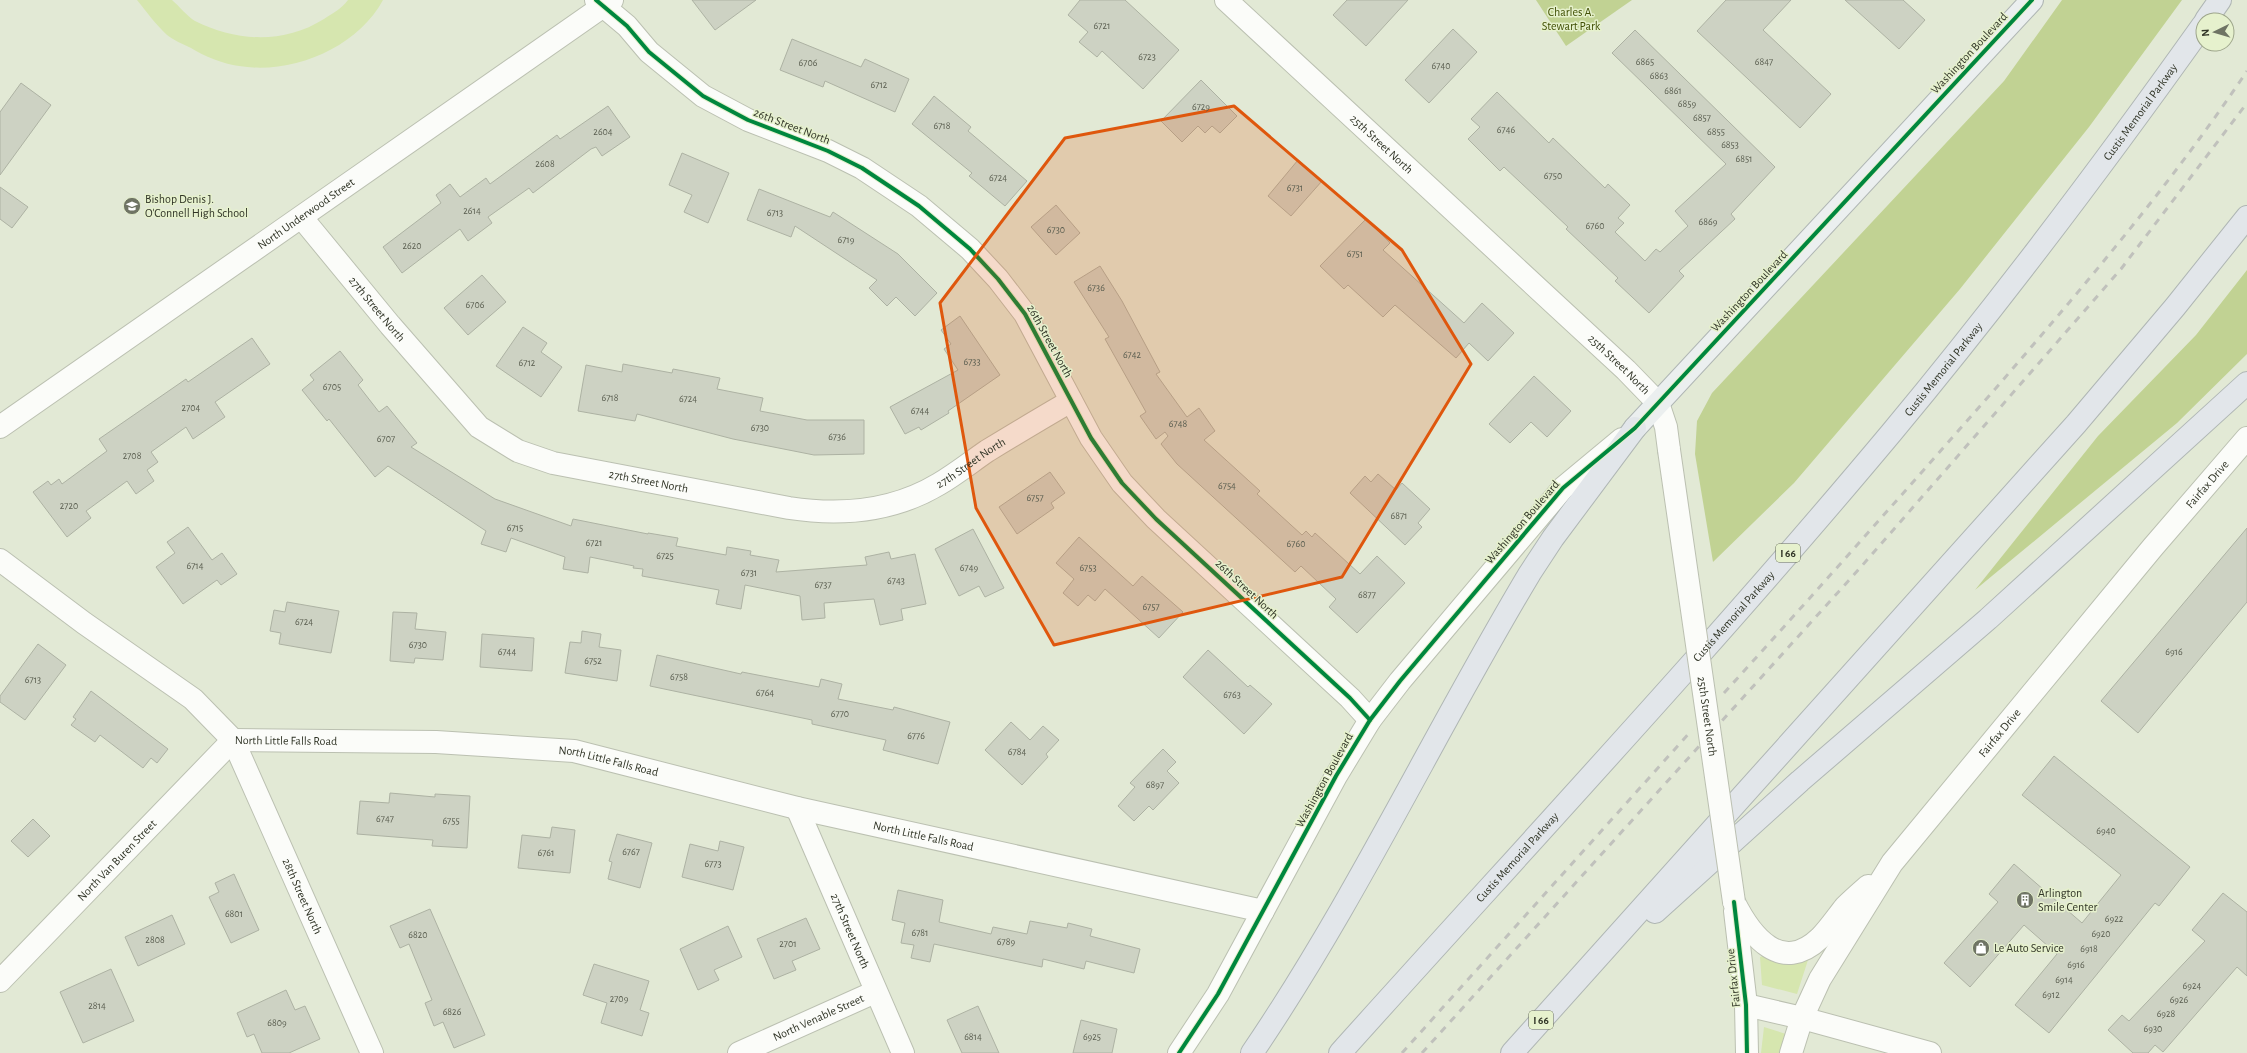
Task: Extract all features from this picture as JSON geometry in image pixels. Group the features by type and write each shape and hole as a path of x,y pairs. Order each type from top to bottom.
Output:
{"highway":[{"path":"2212,12 2220,0"},
{"name":"Custis Memorial Parkway","path":"1340,1053 1720,630 1894,430 2054,229 2195,36"},
{"name":"I 66","path":"1512,1053 2076,424 2175,307 2247,217"},
{"path":"1571,988 1794,786 1988,619 2247,383"},
{"path":"1252,1053 1321,946 1530,573 1553,538 1635,428"}],"main road":[{"name":"Washington Boulevard","path":"1635,428 2032,0"}],"street":[{"name":"25th Street North","path":"1226,0 1626,370 1658,403 1666,427 1734,902"},
{"name":"North Underwood Street","path":"0,427 254,249 302,218 604,2"},
{"name":"26th Street North","path":"604,2 627,26 644,47 677,76 710,100 748,120 843,158 893,188 936,219 977,256 1015,300 1038,336 1071,401 1104,460 1133,496 1350,698 1370,720"},
{"name":"27th Street North","path":"302,218 376,309 479,427 518,451 553,463 789,508 826,513 847,512 886,505 929,489 1021,430 1071,401"},
{"name":"Washington Boulevard","path":"1179,1053 1218,994 1336,776 1370,720 1400,681 1563,488 1635,428"},
{"name":"Fairfax Drive","path":"1791,1053 1802,1018 1820,979 1838,946 1892,863 2153,547 2247,438"},
{"name":"North Little Falls Road","path":"0,560 84,623 193,699 233,740 436,742 574,751 797,808 1264,911"},
{"name":"North Van Buren Street","path":"0,981 233,740"},
{"name":"28th Street North","path":"233,740 372,1053"},
{"name":"27th Street North","path":"797,808 875,992 903,1053"},
{"path":"1734,902 1751,931 1766,946 1783,952 1797,951 1810,946 1821,937 1847,906 1892,863"},
{"name":"Fairfax Drive","path":"1734,902 1746,1005 1747,1053"},
{"name":"North Venable Street","path":"739,1053 875,992"},
{"path":"1746,1005 1802,1018 1930,1053"}],"highlighted area":[{"path":"1234,106 1402,250 1471,364 1342,577 1054,645 976,508 940,303 1065,138"}],"green space":[{"path":"137,0 172,0 192,19 211,28 227,33 260,37 293,33 309,27 337,11 348,0 383,0 372,17 357,32 340,44 301,62 259,68 220,62 169,37"},
{"name":"Charles A. Stewart Park","path":"1536,0 1632,0 1566,46"},
{"path":"2062,0 2182,0 2089,127 1960,289 1794,483 1713,562 1695,454 1697,421 1712,393 2004,81"},
{"path":"2247,270 2247,354 2177,423 1975,590 2098,436 2196,335"},
{"path":"1763,956 1774,960 1808,960 1797,994 1762,985 1760,957"},
{"path":"1764,1027 1786,1034 1782,1053 1761,1053"}],"building":[{"path":"692,0 756,0 715,30"},
{"path":"1080,0 1125,0 1179,50 1143,89 1102,51 1097,57 1079,42 1088,32 1068,15"},
{"path":"1347,0 1408,0 1366,46 1333,15"},
{"path":"1726,0 1791,0 1763,30 1831,94 1800,128 1697,31"},
{"path":"1845,0 1903,0 1925,20 1899,49"},
{"path":"1453,29 1477,52 1429,103 1405,80"},
{"path":"1635,30 1775,167 1731,214 1735,219 1679,271 1684,276 1649,313 1615,281 1618,278 1566,229 1568,227 1504,167 1500,171 1468,139 1480,127 1471,119 1497,92 1549,143 1553,138 1605,188 1608,184 1630,205 1618,218 1624,223 1615,232 1645,261 1656,249 1660,252 1688,226 1675,211 1726,164 1612,53"},
{"path":"792,39 861,67 865,59 909,79 895,112 825,81 823,87 780,70"},
{"path":"1201,80 1237,116 1220,133 1212,126 1205,133 1198,126 1182,142 1161,121"},
{"path":"21,83 51,105 0,175 0,112"},
{"path":"934,96 971,127 968,131 1027,181 1005,206 969,176 972,173 912,124"},
{"path":"608,106 630,137 602,156 596,147 591,149 533,193 529,188 488,217 492,223 468,241 460,229 402,273 383,247 441,203 436,195 450,184 460,197 486,178 490,184 557,135 560,139"},
{"path":"682,153 729,173 708,223 684,212 692,195 669,185"},
{"path":"1298,160 1322,181 1291,216 1268,196"},
{"path":"0,187 28,207 12,228 0,219"},
{"path":"759,189 830,217 833,212 898,254 937,293 915,316 896,297 887,306 869,288 877,280 795,226 791,237 747,220"},
{"path":"1056,205 1080,233 1056,255 1031,227"},
{"path":"1366,219 1390,243 1383,250 1464,323 1482,303 1514,333 1488,361 1469,343 1456,358 1395,305 1383,317 1348,285 1344,289 1320,266"},
{"path":"1100,266 1122,301 1160,372 1156,374 1187,417 1199,408 1215,431 1204,440 1260,491 1257,494 1302,535 1306,531 1312,537 1315,533 1360,574 1377,556 1405,583 1357,633 1329,607 1336,599 1301,566 1295,572 1177,464 1161,444 1168,436 1165,432 1156,439 1140,416 1146,412 1105,339 1109,337 1074,282"},
{"path":"482,275 506,302 468,335 444,308"},
{"path":"960,316 1000,375 948,411 949,413 921,430 919,427 905,434 890,407 958,370 944,349 951,344 941,330"},
{"path":"523,327 547,343 541,352 562,367 541,397 496,366"},
{"path":"252,338 270,364 215,402 225,417 193,439 186,427 151,452 158,462 147,470 154,481 136,494 127,481 86,511 91,518 67,537 33,492 48,481 51,485 59,479 62,484 107,451 99,439 186,379 188,382"},
{"path":"340,351 363,380 358,385 379,412 387,406 417,443 411,447 495,499 571,526 573,519 648,534 678,538 676,546 726,555 727,547 751,551 750,555 779,560 776,572 867,565 865,557 889,552 891,559 915,554 926,604 901,609 903,620 880,625 874,599 824,603 825,618 802,620 800,596 745,585 741,609 716,604 719,590 642,576 643,569 633,568 634,566 590,557 588,573 563,569 565,557 511,538 506,552 481,544 486,531 388,466 375,477 329,419 327,421 302,390 314,380 310,375"},
{"path":"623,364 672,373 673,369 720,378 717,389 763,398 760,411 807,420 864,420 864,454 814,455 733,439 637,414 635,421 578,411 586,365 622,372"},
{"path":"1534,376 1571,411 1547,437 1531,422 1510,443 1489,424"},
{"path":"1050,472 1065,493 1051,503 1054,508 1017,534 999,507"},
{"path":"1378,474 1396,490 1402,483 1430,509 1418,523 1422,527 1405,545 1350,493 1365,476 1371,482"},
{"path":"188,527 212,560 222,553 237,574 221,585 217,580 183,604 156,567 175,553 167,542"},
{"path":"2247,528 2247,602 2138,733 2101,701"},
{"path":"973,529 1004,588 985,597 979,586 959,596 935,549"},
{"path":"1079,537 1133,586 1142,576 1183,612 1159,638 1105,589 1095,601 1088,595 1078,606 1063,593 1074,579 1056,563"},
{"path":"287,602 339,611 331,653 279,644 281,633 270,631 274,610 285,612"},
{"path":"393,612 417,613 415,629 446,632 443,660 415,658 414,663 390,661"},
{"path":"582,631 601,634 599,647 621,650 617,681 565,673 570,642 581,643"},
{"path":"482,634 534,638 532,671 480,667"},
{"path":"38,644 66,665 25,720 0,702 0,696"},
{"path":"1208,650 1248,687 1250,685 1272,704 1244,734 1183,677"},
{"path":"657,655 741,674 742,672 819,687 821,679 842,684 838,699 893,710 894,707 950,722 938,764 883,750 886,740 812,724 812,720 650,686"},
{"path":"91,691 168,749 157,763 151,758 143,768 100,735 95,742 71,725 76,719 73,717"},
{"path":"1011,722 1030,740 1043,726 1059,740 1046,754 1048,757 1022,785 985,750"},
{"path":"1163,749 1176,762 1167,771 1179,783 1153,810 1149,806 1134,821 1118,806 1135,787 1130,783"},
{"path":"2054,756 2190,867 2159,906 2155,903 2049,1033 2015,1005 2057,954 2024,925 1970,987 1944,963 1998,902 1989,894 2014,864 2082,923 2121,875 2022,795"},
{"path":"390,793 435,797 435,794 470,796 467,848 432,846 433,840 357,834 360,801 389,803"},
{"path":"33,819 50,836 28,857 11,841"},
{"path":"552,827 575,830 570,873 518,868 522,835 550,838"},
{"path":"617,834 652,843 640,888 608,879 612,862 609,861"},
{"path":"720,841 744,847 733,890 682,877 690,844 718,851"},
{"path":"234,874 259,930 231,943 209,897 219,892 215,883"},
{"path":"898,890 943,900 939,922 991,934 993,927 1027,934 1030,921 1067,928 1068,923 1092,929 1090,936 1140,949 1134,973 1086,961 1084,969 1043,959 1042,967 934,944 930,962 911,958 914,945 901,943 905,923 892,920"},
{"path":"2223,893 2247,912 2247,976 2237,967 2163,1052 2155,1045 2148,1053 2133,1053 2108,1030 2122,1015 2129,1021 2205,941 2192,930"},
{"path":"430,909 485,1035 454,1048 443,1022 434,1026 425,1003 432,1000 409,944 400,948 390,926"},
{"path":"172,915 185,944 138,966 125,937"},
{"path":"806,918 820,949 792,961 796,970 774,979 757,939"},
{"path":"728,926 742,957 714,970 719,980 698,990 680,949"},
{"path":"594,964 649,981 640,1010 649,1013 642,1036 601,1023 607,1003 583,995"},
{"path":"111,969 134,1021 83,1043 60,992"},
{"path":"286,990 295,1010 305,1006 320,1039 289,1053 262,1053 254,1034 247,1037 237,1013"},
{"path":"978,1006 999,1053 962,1053 947,1020"},
{"path":"1081,1020 1117,1029 1112,1053 1073,1053"}],"railway":[{"path":"1724,693 1827,579 2062,311 2158,194 2247,71"},
{"path":"1422,1053 1860,568 2121,269 2247,103"},
{"path":"1402,1053 1692,730"}],"cycle path":[{"path":"596,0 627,26 649,52 703,96 748,120 828,151 862,168 919,206 970,249 998,279 1025,314 1091,438 1122,483 1156,519 1350,698 1370,720"},
{"path":"1179,1053 1218,994 1336,776 1370,720 1400,681 1563,488 1635,428 2032,0"},
{"path":"1734,902 1746,1005 1747,1053"}],"place":[{"name":"Bishop Denis J. O'Connell High School","path":"132,206"},
{"name":"Arlington Smile Center","path":"2025,900"},
{"name":"Le Auto Service","path":"1981,948"}]}
